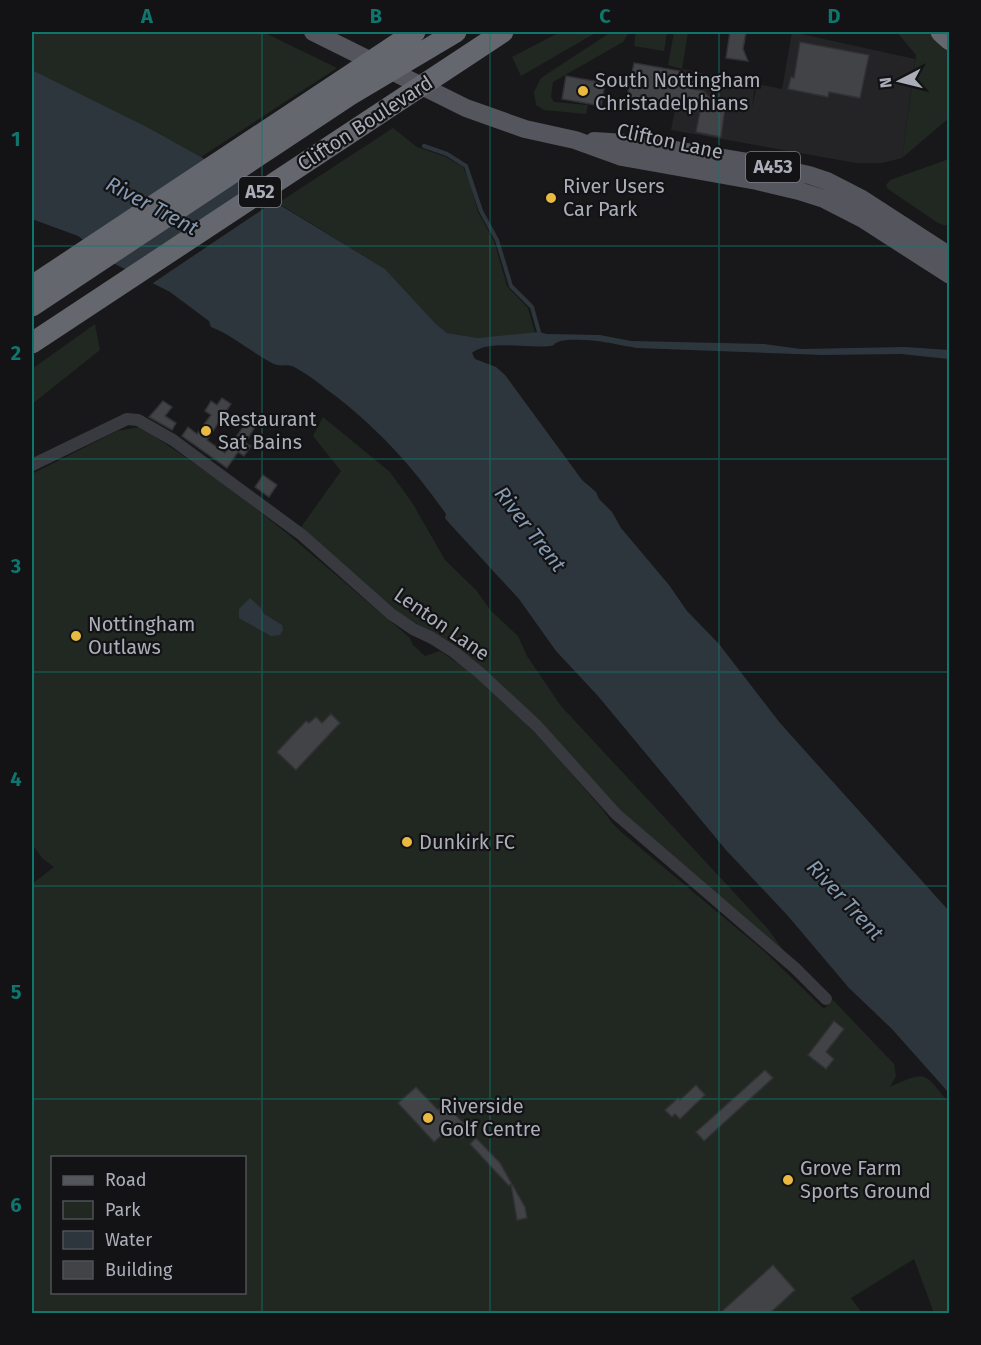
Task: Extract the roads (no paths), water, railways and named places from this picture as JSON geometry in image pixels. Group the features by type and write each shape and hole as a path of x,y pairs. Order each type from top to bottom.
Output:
{"highway":[{"name":"A52","path":"32,286 415,32"},
{"name":"Clifton Boulevard","path":"32,306 350,95 456,32"},
{"path":"941,32 950,40"},
{"name":"Clifton Boulevard","path":"32,343 496,36"}],"main road":[{"name":"Clifton Lane","path":"313,32 466,108 525,129 575,140 622,157 757,181 824,199 863,219 950,274"},
{"name":"Clifton Lane","path":"575,140 637,144 759,164 809,175 862,199 950,256"}],"street":[{"name":"Lenton Lane","path":"32,465 128,419 138,420 173,440 302,535 391,614 447,648 480,673 537,726 615,814 795,968 826,999"}],"water":[{"name":"River Trent","path":"32,70 147,127 201,157 385,269 447,333 478,338 539,332 600,335 631,341 764,344 801,349 905,347 949,350 949,359 901,354 823,355 637,348 599,341 575,340 561,341 554,345 541,347 488,346 472,353 475,359 496,367 505,375 582,480 596,492 621,528 669,585 687,611 719,644 780,723 949,911 949,1093 892,1029 849,988 788,916 726,850 598,696 556,651 519,599 445,518 446,514 421,481 383,437 337,397 301,371 292,366 274,364 211,327 209,321 170,292 115,264 78,236 32,219"},
{"path":"250,598 264,614 282,625 283,630 280,635 271,636 239,618 239,609"}],"waterway":[{"path":"424,146 447,154 466,166 481,211 497,240 511,286 532,307 539,332"}],"place":[{"name":"South Nottingham Christadelphians","path":"583,91"},
{"name":"River Users Car Park","path":"551,198"},
{"name":"Restaurant Sat Bains","path":"206,431"},
{"name":"Nottingham Outlaws","path":"76,636"},
{"name":"Dunkirk FC","path":"407,842"},
{"name":"Riverside Golf Centre","path":"428,1118"},
{"name":"Grove Farm Sports Ground","path":"788,1180"}]}
